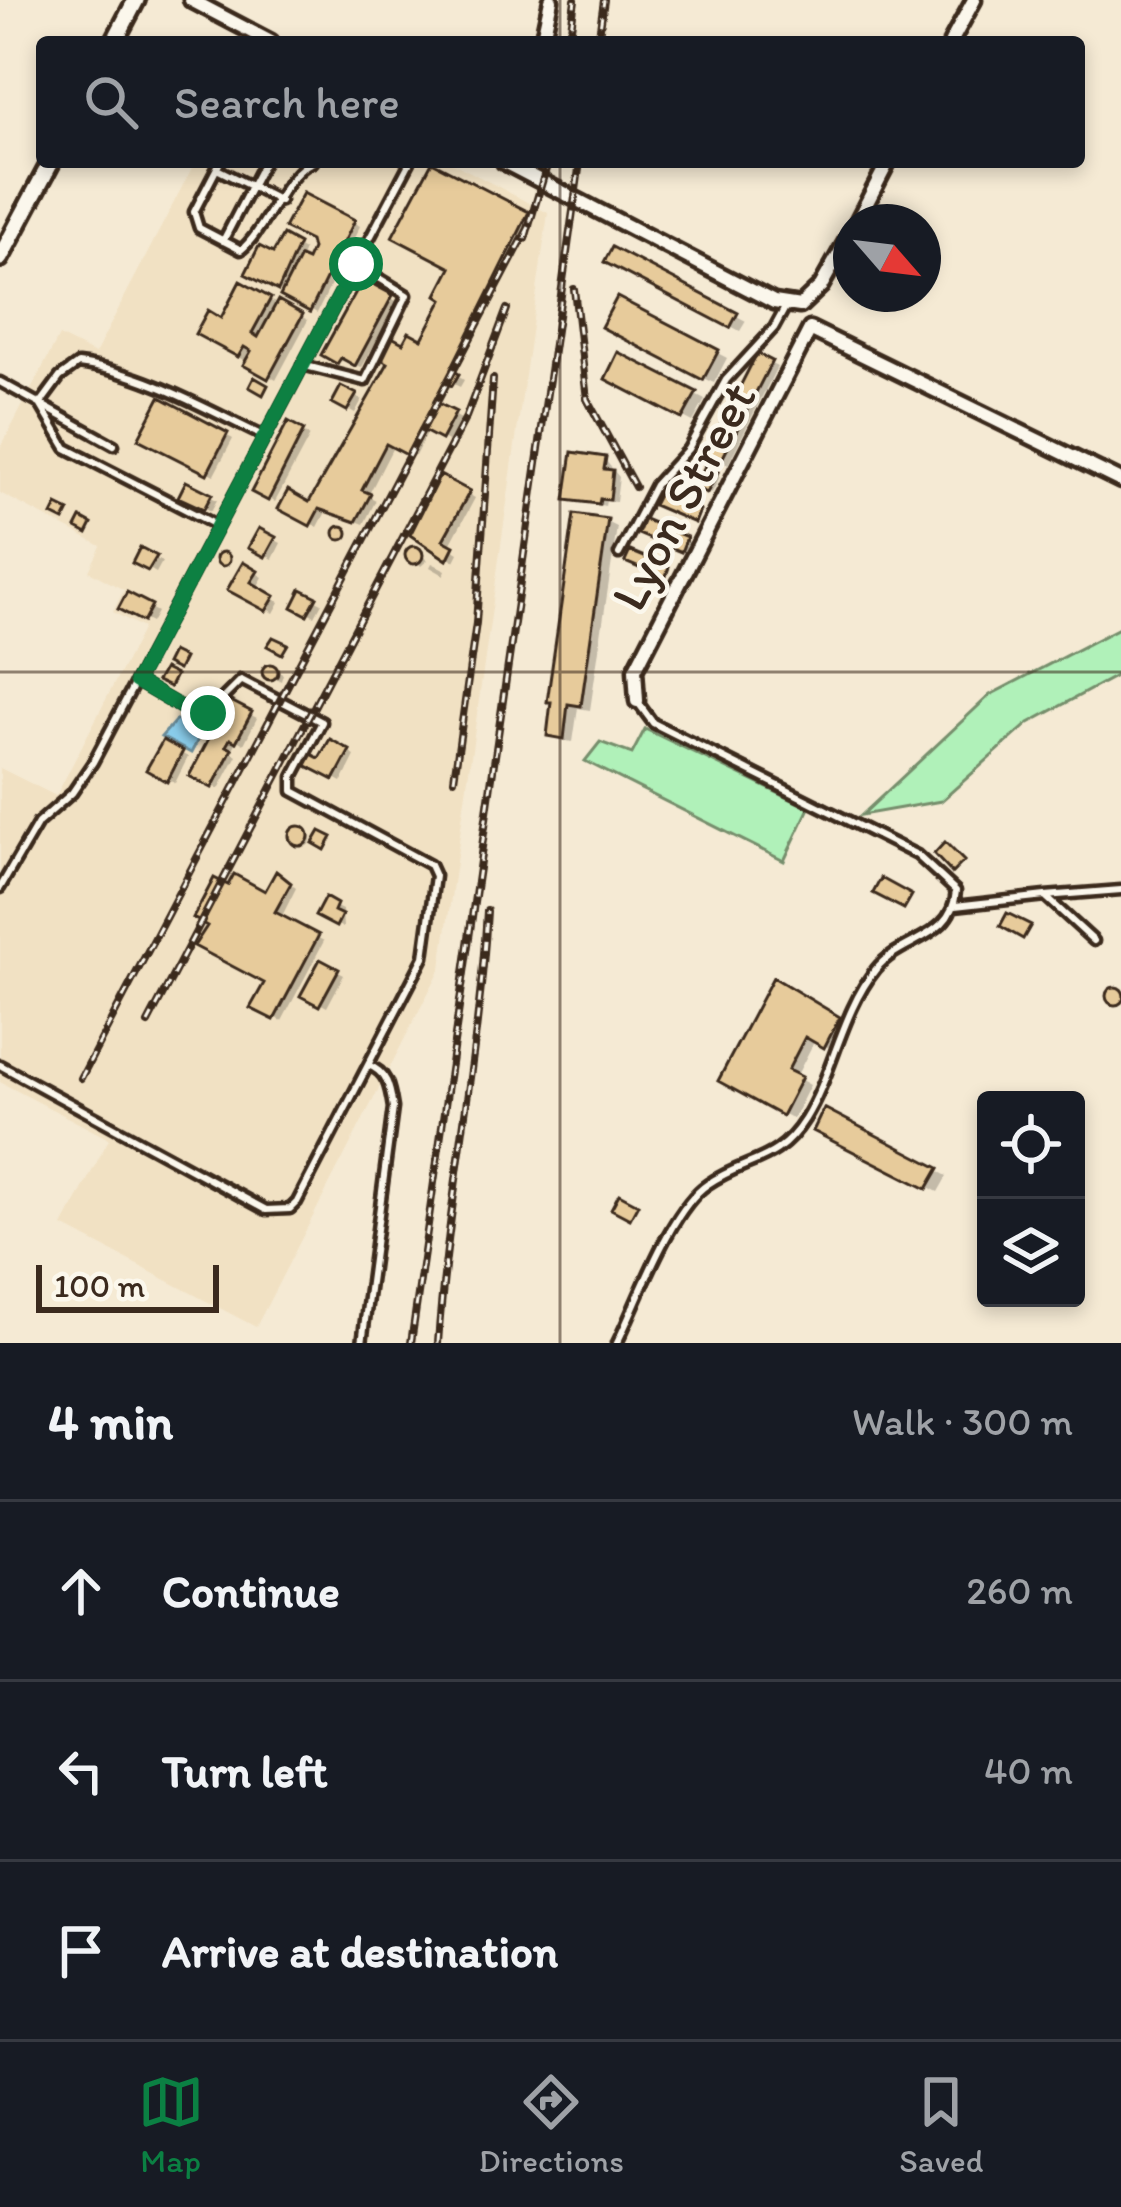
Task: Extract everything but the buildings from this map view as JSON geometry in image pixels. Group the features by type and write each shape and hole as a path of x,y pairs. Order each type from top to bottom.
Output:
{"street":[{"path":"117,36 136,0"},
{"path":"190,0 259,36"},
{"path":"543,36 551,0"},
{"path":"954,36 974,0"},
{"path":"0,258 48,168"},
{"path":"516,168 793,306 810,329 1121,481"},
{"path":"866,204 885,168"},
{"path":"793,306 821,286 833,265"},
{"name":"Lyon Street","path":"637,701 635,670 810,329"}],"lane":[{"path":"216,168 194,212 199,228 247,247 299,168"},
{"path":"223,168 280,201"},
{"path":"223,241 261,168"},
{"path":"0,888 38,824 72,793 93,762 407,168"},
{"path":"302,365 365,380 407,295 356,264"},
{"path":"619,554 656,485 688,448 726,380 793,306"},
{"path":"40,404 60,377 78,364 96,366 164,389 265,437"},
{"path":"0,382 114,445"},
{"path":"40,404 66,448 218,526"},
{"path":"0,1065 266,1210 279,1210 298,1202 424,957 435,876 430,865 293,791 293,777 322,722 242,680 208,713 191,713 136,681"},
{"path":"617,1343 678,1220 706,1184 780,1152 806,1117 874,972 900,945 940,930 955,907 956,891 916,856 653,723 637,701"},
{"path":"955,907 1121,890"},
{"path":"1045,896 1094,941"},
{"path":"362,1343 393,1108 388,1080 368,1065"}],"shaded area":[{"path":"192,168 462,168 548,213 441,968 256,1327 63,1226 109,1139 0,1082 0,768 56,796 143,628 113,612 124,590 89,571 101,546 0,493 0,449 59,336 95,354"}],"green space":[{"path":"1121,627 1121,673 1029,723 941,801 862,815 990,695"},
{"path":"645,729 809,808 784,861 585,761 600,742 632,754"}],"water":[{"path":"176,720 201,734 191,753 161,737"}],"railway":[{"path":"570,36 575,0"},
{"path":"599,36 604,0"},
{"path":"525,239 546,168"},
{"path":"411,1343 579,168"},
{"path":"81,1078 529,227"},
{"path":"574,289 587,399 635,487"},
{"path":"148,1023 466,417 507,309"},
{"path":"454,779 476,623 493,379"},
{"path":"438,1343 487,911"}],"route":[{"path":"208,713 191,713 136,681 356,264"}]}
